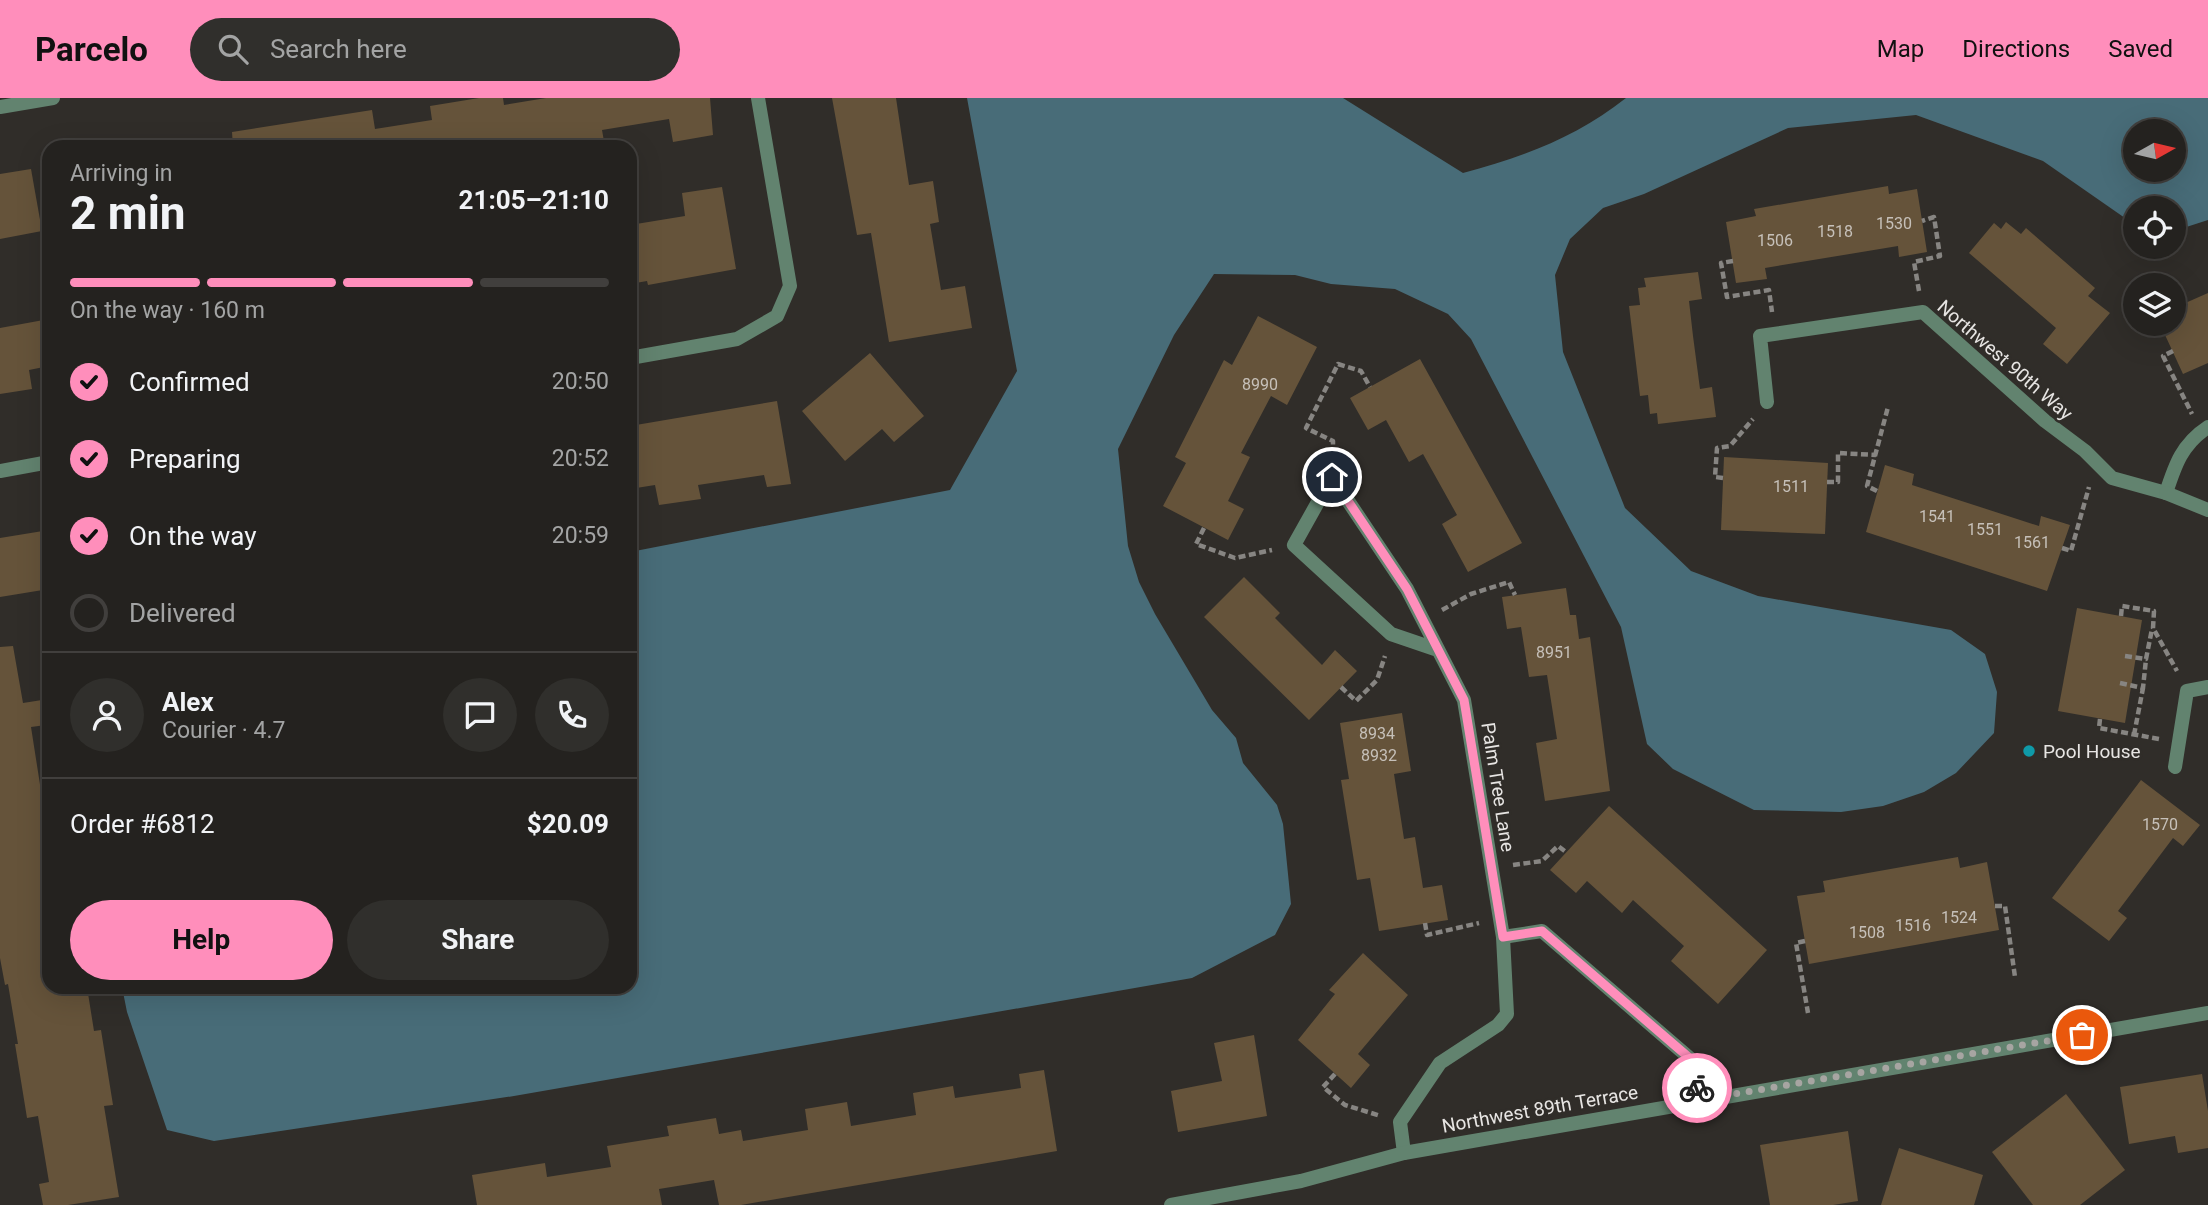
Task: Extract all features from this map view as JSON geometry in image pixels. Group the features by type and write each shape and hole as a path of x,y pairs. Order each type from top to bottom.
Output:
{"street":[{"path":"0,107 53,98"},
{"path":"637,357 737,339 777,316 790,286 758,98"},
{"name":"Northwest 90th Way","path":"1767,402 1760,336 1923,312 2045,421 2085,451 2112,478 2166,493 2208,510"},
{"path":"2166,493 2176,462 2188,441 2205,429"},
{"path":"0,471 42,463"},
{"path":"1332,477 1294,545 1391,635 1438,650"},
{"name":"Palm Tree Lane","path":"1332,477 1407,589 1464,700 1503,937 1507,1014 1498,1025 1440,1063 1400,1122"},
{"path":"2175,767 2188,691 2208,687"},
{"path":"1503,937 1542,931 1693,1061 1699,1100"},
{"name":"Northwest 89th Terrace","path":"1171,1205 1301,1181 1404,1153 2208,1013"},
{"path":"1400,1122 1404,1153"}],"path":[{"path":"1922,220 1934,217 1940,256 1914,262 1923,312"},
{"path":"1733,261 1721,263 1727,297 1769,290 1775,334"},
{"path":"2173,351 2163,356 2176,387 2205,429"},
{"path":"1332,477 1333,440 1306,428 1339,363 1362,371 1370,387"},
{"path":"1723,478 1715,477 1717,448 1730,446 1767,402"},
{"path":"1877,491 1867,486 1888,407"},
{"path":"1827,482 1838,482 1838,453 1876,455"},
{"path":"2062,548 2071,551 2091,481"},
{"path":"1204,528 1196,544 1235,558 1294,545"},
{"path":"1423,620 1472,594 1509,582 1515,595"},
{"path":"2121,616 2122,606 2154,611 2134,734"},
{"path":"2152,628 2188,691"},
{"path":"1341,687 1356,701 1377,680 1391,635"},
{"path":"2125,656 2146,659"},
{"path":"2120,683 2143,688"},
{"path":"2100,719 2099,727 2179,743"},
{"path":"1492,869 1542,861 1558,846 1566,852"},
{"path":"1995,906 2005,905 2015,976"},
{"path":"1425,923 1427,935 1500,918"},
{"path":"1805,941 1796,943 1808,1013"},
{"path":"1335,1074 1323,1087 1345,1105 1400,1122"}],"water":[{"path":"967,98 1343,98 1463,173 1507,160 1569,135 1626,98 2208,98 2208,220 2186,227 2186,196 2123,196 2123,217 2043,161 1916,115 1788,128 1644,194 1603,208 1570,239 1555,275 1563,352 1625,508 1691,571 1758,596 1951,630 1985,654 1997,692 1994,733 1956,773 1924,792 1883,806 1841,812 1754,810 1673,769 1647,744 1621,627 1471,339 1448,314 1395,289 1331,284 1295,275 1214,274 1174,335 1118,449 1128,546 1139,582 1212,710 1236,738 1243,763 1277,805 1283,824 1291,904 1275,935 1192,978 514,1096 214,1141 167,1130 123,994 637,994 637,551 950,490 1017,371"}],"building":[{"path":"479,98 503,98 504,105 546,98 710,98 713,135 673,142 669,119 602,130 604,140 233,140 232,132 372,110 375,129 432,120 430,106"},
{"path":"832,98 896,98 909,185 933,181 939,222 930,224 941,290 965,286 972,328 889,342 871,233 857,235"},
{"path":"31,169 42,231 0,239 0,174"},
{"path":"1888,186 1889,194 1917,189 1927,252 1899,257 1898,246 1765,268 1767,279 1736,283 1726,222 1756,216 1754,209"},
{"path":"722,187 736,269 648,285 647,281 637,283 637,224 685,216 682,193"},
{"path":"2006,222 2021,234 2026,228 2095,288 2088,296 2110,313 2067,364 2043,344 2056,328 1969,253 1994,223 2001,229"},
{"path":"1698,272 1702,299 1689,301 1693,336 1700,389 1712,387 1716,417 1658,424 1657,413 1650,414 1648,395 1640,396 1629,306 1640,305 1638,288 1646,287 1644,278"},
{"path":"2208,293 2208,363 2183,374 2166,336 2186,336 2186,303"},
{"path":"1258,316 1317,347 1287,405 1271,396 1241,453 1250,457 1228,501 1244,509 1228,540 1163,506 1186,463 1175,457 1224,360 1232,365"},
{"path":"42,320 42,367 29,370 32,389 0,394 0,328"},
{"path":"870,353 924,416 894,442 882,429 845,461 802,411"},
{"path":"1420,359 1522,543 1468,572 1442,524 1457,515 1423,454 1409,462 1386,420 1368,430 1350,398"},
{"path":"777,401 791,484 767,487 764,475 698,485 701,499 659,505 655,485 637,488 637,425"},
{"path":"1724,457 1828,463 1825,534 1721,530"},
{"path":"1885,465 1914,474 1912,485 2039,526 2041,516 2070,525 2047,591 1866,532"},
{"path":"42,531 42,590 0,597 0,538"},
{"path":"1244,577 1280,613 1275,618 1322,665 1335,650 1357,671 1309,720 1204,617"},
{"path":"1566,588 1570,615 1576,615 1579,639 1590,637 1610,791 1545,801 1536,743 1557,739 1547,675 1529,677 1521,627 1507,629 1502,597"},
{"path":"2077,608 2142,620 2125,723 2058,711"},
{"path":"13,646 23,703 42,700 42,726 31,727 42,791 42,994 88,994 94,1031 101,1030 113,1105 104,1106 119,1197 68,1205 43,1205 39,1184 49,1182 38,1116 27,1118 8,984 5,985 0,958 0,647"},
{"path":"1402,713 1411,771 1394,774 1404,839 1415,837 1423,888 1442,885 1448,920 1379,931 1370,878 1357,880 1341,780 1349,779 1340,723"},
{"path":"2141,780 2200,825 2183,846 2173,838 2118,911 2127,918 2109,941 2052,898"},
{"path":"1609,806 1767,950 1718,1004 1671,961 1684,946 1633,900 1622,913 1587,881 1576,893 1550,870"},
{"path":"1958,857 1960,868 1987,862 1999,930 1809,964 1797,896 1825,892 1823,881"},
{"path":"1363,953 1408,995 1358,1054 1370,1065 1351,1088 1298,1040 1335,994 1329,990"},
{"path":"1254,1035 1267,1116 1178,1132 1171,1091 1222,1081 1214,1043"},
{"path":"1044,1070 1057,1151 741,1205 719,1205 714,1180 659,1189 662,1205 477,1205 472,1175 545,1163 547,1177 611,1167 607,1146 669,1136 667,1126 716,1118 719,1134 741,1130 743,1141 808,1130 805,1109 847,1102 851,1126 916,1115 913,1093 953,1086 955,1098 1021,1088 1019,1074"},
{"path":"2202,1074 2208,1111 2208,1148 2178,1153 2175,1136 2129,1144 2120,1087"},
{"path":"2066,1094 2125,1170 2080,1205 2033,1205 1992,1152"},
{"path":"1848,1131 1858,1201 1833,1205 1770,1205 1760,1145"},
{"path":"1899,1148 1983,1175 1974,1205 1881,1205"}],"way so far":[{"path":"1697,1088 1699,1100 2082,1035"}],"place":[{"name":"Pool House","path":"2029,751"}],"route":[{"path":"1332,477 1407,589 1464,700 1503,937 1533,930 1542,931 1693,1061 1697,1088"}]}
